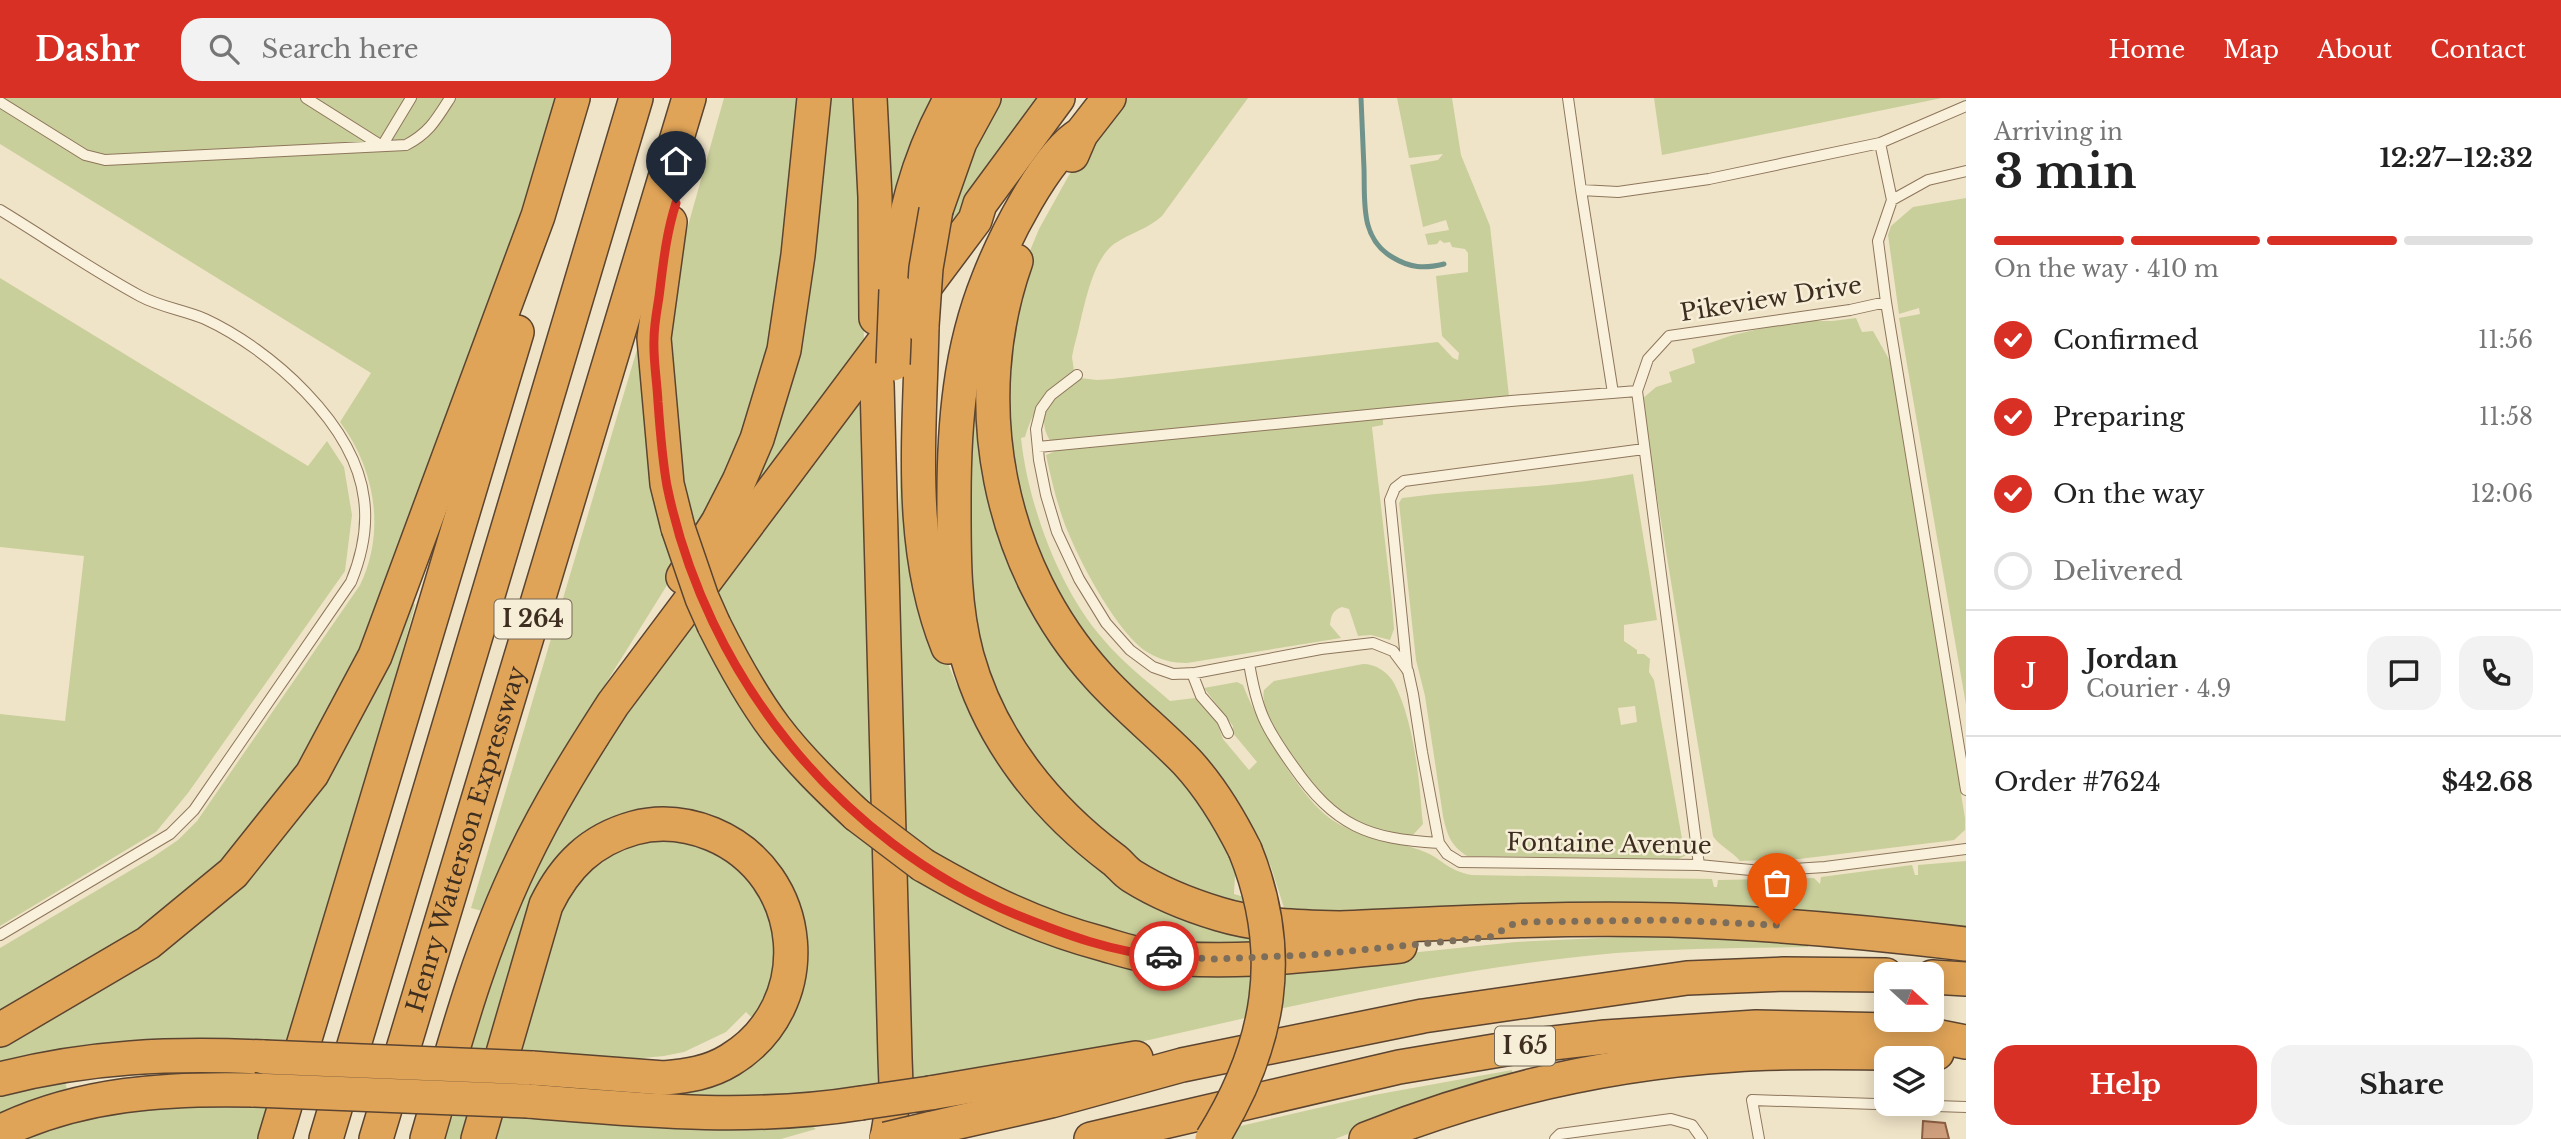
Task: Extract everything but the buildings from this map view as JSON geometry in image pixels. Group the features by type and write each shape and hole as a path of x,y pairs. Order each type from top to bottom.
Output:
{"highway":[{"path":"0,1030 148,943 223,882 312,774 375,656 538,216 573,98"},
{"path":"275,1139 587,98"},
{"name":"Henry Watterson Expressway","path":"326,1139 636,98"},
{"name":"Henry Watterson Expressway","path":"376,1139 689,98"},
{"path":"707,98 667,229 654,338 667,484 678,528 714,625 748,689 775,728 809,768 857,815 923,865 991,904 1052,929 1144,955 1212,959 1311,955 1490,937 1517,922"},
{"path":"613,704 634,651 719,522 739,481 771,397 790,321 814,98"},
{"path":"870,98 875,197 876,318 885,374 892,395 880,453 896,1085 886,1139"},
{"path":"885,374 904,219 919,166 951,98"},
{"path":"984,98 960,142 936,210 926,268 918,509 927,583 947,646 991,737 1035,800 1092,855 1112,869 1125,871"},
{"path":"975,220 980,204 1058,98"},
{"path":"427,1139 470,993 509,889 565,780 613,704 975,220 988,210 1079,98"},
{"path":"1109,98 1081,134 1074,152 1052,186 1029,229 1007,286 992,376 994,441 1006,501 1026,563 1063,629 1099,677 1201,779 1221,804 1255,876 1266,922 1269,974 1265,1011 1257,1047 1244,1081 1212,1139"},
{"path":"1081,134 1070,141 1060,153 1011,226 981,296 958,392 954,438 954,576 956,601 968,659 999,733 1024,771 1062,816 1125,871 1162,893 1189,904 1252,922 1305,928 1340,928 1641,920 1762,924 1966,944"},
{"path":"0,1079 67,1064 138,1056 201,1054 264,1057 532,1068 664,1078 685,1076 718,1067 755,1041 781,1003 786,989 792,947 788,920 778,894 763,871 733,845 720,838 702,830 677,825 641,826 620,832 602,840 575,861 563,874 545,905 478,1139"},
{"path":"0,1132 55,1111 134,1093 185,1089 528,1101 726,1114 811,1111 1147,1057 1344,1011 1480,985 1655,965 1687,978"},
{"name":"I 65","path":"886,1139 1051,1101 1182,1066 1423,1016 1687,978 1784,974 1874,975"},
{"path":"1944,978 1966,979"},
{"name":"I 65","path":"1091,1139 1399,1067 1518,1047 1605,1037 1756,1027 1891,1030 1966,1042"},
{"path":"1366,1139 1491,1095 1670,1060 1759,1053 1966,1052"}],"lane":[{"path":"306,98 383,146"},
{"path":"383,146 411,98"},
{"path":"0,102 85,155 105,160 406,145 422,136 450,98"},
{"path":"1568,98 1613,393"},
{"path":"1581,190 1618,192 1709,179 1880,143 1966,106"},
{"path":"1880,143 1892,200 1878,241 1886,302"},
{"path":"1892,200 1928,180 1966,171"},
{"path":"0,209 141,296 205,319 274,363 320,408 340,436 360,478 365,524 363,547 351,582 194,810 160,840 0,935"},
{"name":"Pikeview Drive","path":"1699,865 1637,391 1648,359 1669,336 1850,310 1886,302 1966,790"},
{"path":"1077,375 1051,395 1041,409 1036,429 1046,495 1057,532 1079,579 1107,623 1130,650 1153,667 1173,674 1373,643 1393,652 1408,671"},
{"path":"1038,447 1637,391"},
{"path":"1249,663 1261,716 1275,742 1303,781 1333,814 1370,832 1408,841 1439,843 1408,671 1390,500 1395,488 1404,481 1644,449"},
{"path":"1192,673 1201,696 1222,720 1228,733"},
{"name":"Fontaine Avenue","path":"1439,843 1447,854 1460,862 1699,865 1761,871 1825,867 1966,849"},
{"path":"1759,1139 1752,1100 1966,1107"},
{"path":"1555,1139 1560,1134 1671,1119 1692,1125 1702,1139"}],"green space":[{"path":"0,98 558,98 454,400 341,698 324,731 234,851 145,927 0,1012 0,948 153,857 178,840 197,821 360,585 373,543 374,522 369,480 352,440 340,422 371,373 0,144"},
{"path":"724,98 807,98 773,364 695,542 685,508 669,344 684,240"},
{"path":"827,98 859,98 864,341 841,379 737,509"},
{"path":"884,98 942,98 890,245"},
{"path":"995,98 1048,98 944,235 954,191"},
{"path":"1127,98 1248,98 1162,216 1114,244 1105,253 1098,264 1084,306 1072,357 1074,371 1044,400 1033,416 1025,437 1021,438 1038,517 1060,571 1087,619 1118,656 1170,701 1195,698 1216,719 1223,739 1249,770 1257,762 1232,732 1233,726 1204,688 1237,682 1243,685 1258,719 1281,759 1321,811 1344,827 1420,850 1463,873 1712,879 1714,887 1717,887 1718,880 1814,878 1820,884 1821,877 1912,865 1915,875 1918,875 1918,865 1966,861 1966,932 1894,918 1605,903 1307,911 1284,908 1271,867 1254,830 1131,693 1068,616 1021,513 1003,385 1027,258 1039,229 1069,175"},
{"path":"1397,98 1452,98 1461,155 1490,226 1509,396 1050,441 1045,430 1046,412 1056,397 1080,378 1112,379 1438,342 1458,360 1459,353 1442,336 1436,276 1468,272 1468,253 1465,249 1452,247 1450,242 1444,243 1440,240 1437,244 1428,245 1425,234 1449,230 1446,220 1423,227 1410,165 1438,160 1443,154 1409,158"},
{"path":"1654,98 1942,98 1662,155"},
{"path":"1966,198 1966,705 1899,318 1920,314 1919,308 1899,314 1888,235 1891,226 1913,207"},
{"path":"0,278 308,466 327,441 344,467 352,515 345,571 188,793 156,832 0,926 0,714 65,721 84,556 0,547"},
{"path":"1000,284 1005,531 1190,776 1236,858 1234,894 1251,899 1253,908 1210,897 1126,858 1020,749 971,629 966,414"},
{"path":"1856,318 1862,332 1873,331 1890,361 1965,830 1954,840 1947,841 1799,859 1740,861 1713,836 1641,400 1656,387 1672,382 1669,372 1695,363 1692,349 1733,335 1789,322 1790,325 1796,324 1796,321"},
{"path":"641,336 679,566 573,736 482,911 471,908"},
{"path":"906,346 939,643 957,685 1006,774 1034,809 1098,868 1257,934 1258,948 1155,942 1040,913 904,836 897,558"},
{"path":"864,389 874,814 780,714 714,594"},
{"path":"1383,419 1383,425 1372,427 1392,603 1394,629 1390,640 1371,635 1358,636 1349,609 1342,607 1333,613 1330,625 1341,638 1187,663 1166,660 1147,652 1135,642 1111,611 1070,537 1046,455 1058,450"},
{"path":"1633,474 1657,620 1624,625 1624,641 1637,650 1637,654 1644,654 1650,659 1649,672 1654,680 1687,855 1678,859 1467,856 1450,839 1443,816 1425,696 1416,660 1399,503 1402,498","holes":["1635,706 1637,722 1621,725 1618,708"]},
{"path":"415,593 415,605 394,683 286,1045 0,1069 0,1043 219,900"},
{"path":"699,618 876,843 883,1088 756,1100 507,1090 510,1080 679,1083 789,1012 762,850 597,826 492,1055 466,1053 524,897 568,807 614,734"},
{"path":"1363,664 1377,667 1388,675 1401,697 1406,713 1417,765 1423,824 1412,836 1392,833 1352,820 1325,800 1289,753 1269,718 1264,702 1264,690 1274,681"},
{"path":"683,838 728,856 766,897 779,967 754,1020 746,1012 726,1032 684,1052 664,1056 623,1060 517,1055 563,900 591,863 633,841"},
{"path":"907,867 929,882 1259,969 1254,1016 1092,1053 913,1083"},
{"path":"1664,935 1808,943 1808,947 1664,950 1574,957 1447,976 1279,1009 1283,966 1516,942"},
{"path":"1512,1070 1514,1078 1428,1103 1335,1139 1227,1139 1236,1127 1374,1095"},
{"path":"63,1074 69,1097 0,1121 0,1088"},
{"path":"269,1102 258,1139 7,1139 77,1114"},
{"path":"449,1110 477,1111 469,1139 441,1139"},
{"path":"500,1113 810,1125 816,1129 781,1139 492,1139"}],"waterway":[{"path":"1361,98 1365,206 1369,230 1382,249 1405,263 1424,267 1444,264"}],"way so far":[{"path":"1164,956 1212,959 1311,955 1490,937 1517,922 1551,920 1669,920 1777,925"}],"route":[{"path":"676,203 667,229 654,338 667,484 686,554 702,598 748,689 775,728 809,768 857,815 923,865 991,904 1065,934 1144,955 1164,956"}]}
